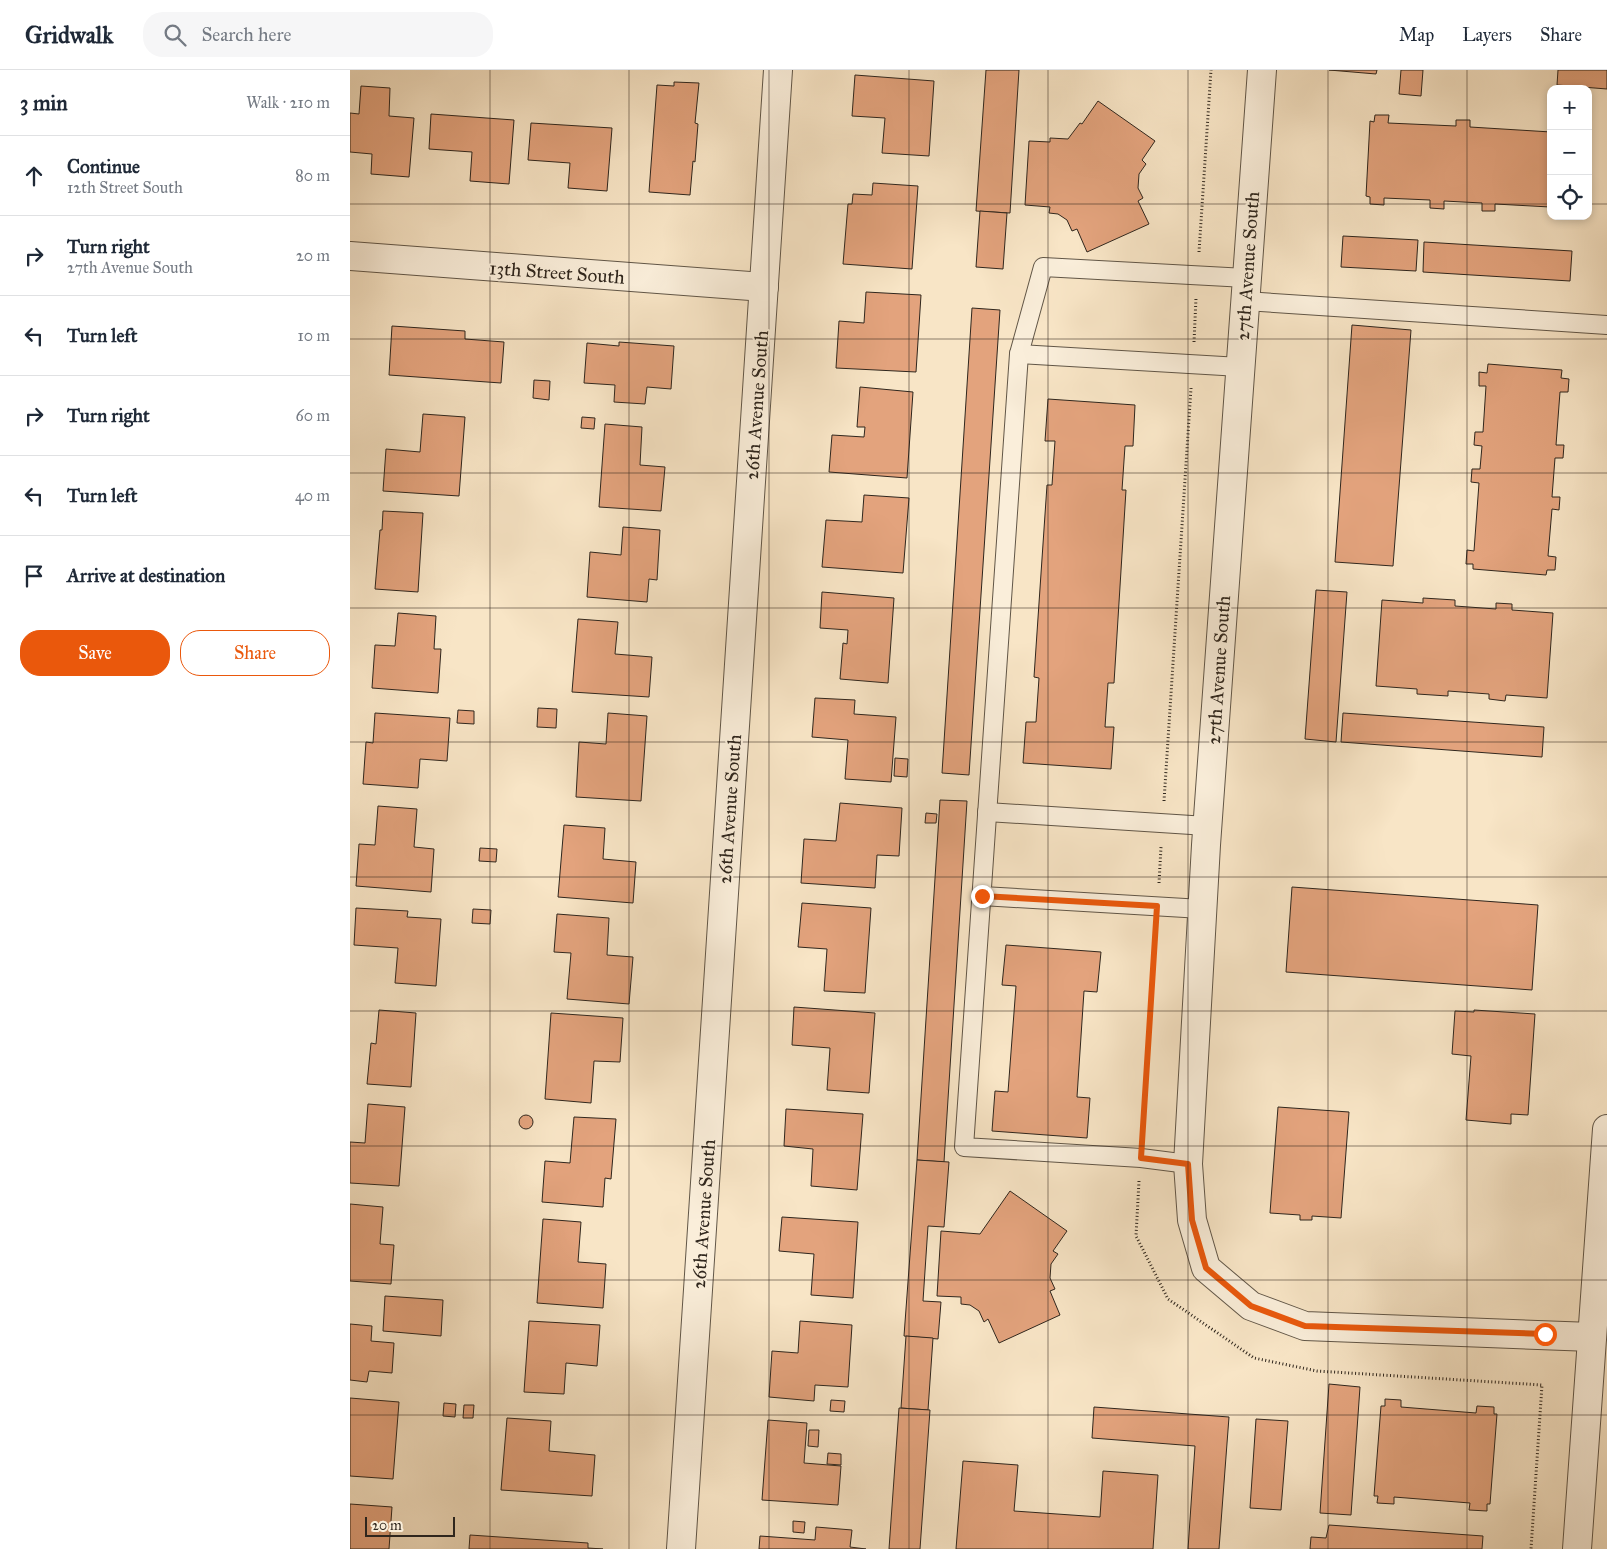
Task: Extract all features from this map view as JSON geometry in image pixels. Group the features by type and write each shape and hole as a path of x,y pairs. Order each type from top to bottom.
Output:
{"street":[{"name":"26th Avenue South","path":"681,1549 778,70"},
{"name":"27th Avenue South","path":"1262,70 1207,826 1188,1164 1192,1220 1206,1268 1251,1306 1305,1326 1592,1337"},
{"name":"13th Street South","path":"350,256 764,287"},
{"path":"1577,1549 1607,1129"}],"lane":[{"path":"1188,1164 1141,1158 964,1147 1020,354 1044,267 1198,276 1246,290 1607,325"},
{"path":"1020,354 1240,367"},
{"path":"988,812 1207,826"},
{"path":"982,896 1202,909"}],"path":[{"path":"1211,70 1136,1236 1168,1299 1254,1358 1317,1371 1542,1385 1531,1549"}],"building":[{"path":"986,70 1019,70 1010,213 976,211"},
{"path":"1329,70 1377,70 1376,74"},
{"path":"1401,70 1423,70 1421,96 1399,94"},
{"path":"1558,70 1607,70 1607,89 1592,88 1592,85 1557,85"},
{"path":"855,75 934,81 929,156 882,153 885,118 852,116"},
{"path":"674,82 699,83 695,123 698,124 695,162 693,161 690,195 649,192 657,85 674,86"},
{"path":"361,86 390,88 389,116 414,118 409,177 371,174 372,154 350,152 350,113 359,114"},
{"path":"1098,101 1155,141 1142,160 1146,164 1139,174 1138,188 1143,198 1138,201 1149,224 1087,252 1077,229 1072,231 1067,220 1058,214 1049,213 1050,207 1025,205 1029,141 1050,142 1050,138 1068,139 1080,123 1082,124"},
{"path":"431,114 514,120 509,184 470,181 472,152 429,149"},
{"path":"1375,115 1389,115 1388,123 1456,126 1456,120 1470,120 1470,127 1547,132 1547,207 1495,204 1495,211 1482,211 1482,203 1444,201 1444,209 1430,208 1430,200 1384,198 1384,205 1370,204 1370,197 1366,196 1370,121 1374,122"},
{"path":"531,123 612,128 607,191 568,188 570,163 528,160"},
{"path":"873,183 918,186 912,269 843,264 848,204 852,204 853,194 872,195"},
{"path":"980,211 1007,213 1003,269 976,267"},
{"path":"1343,236 1418,240 1416,271 1341,267"},
{"path":"1424,242 1572,251 1570,281 1423,272"},
{"path":"866,292 921,295 916,372 836,368 839,321 864,323"},
{"path":"972,308 1000,310 969,775 942,773"},
{"path":"1352,325 1411,330 1393,566 1335,562"},
{"path":"392,326 465,331 465,339 504,342 501,383 389,375"},
{"path":"619,342 674,346 671,389 647,387 645,404 614,402 615,385 584,383 587,343 619,346"},
{"path":"1488,364 1562,370 1561,378 1569,379 1568,392 1560,392 1556,445 1564,445 1563,458 1555,458 1552,497 1560,497 1559,510 1552,509 1548,556 1556,557 1555,570 1547,570 1546,575 1473,569 1473,564 1466,564 1467,550 1474,551 1479,483 1471,482 1472,469 1480,469 1482,446 1474,445 1475,432 1483,432 1486,386 1479,386 1479,372 1487,373"},
{"path":"534,380 550,381 549,400 533,398"},
{"path":"860,387 913,392 907,478 829,472 832,435 864,437 865,427 857,427"},
{"path":"1048,399 1135,405 1133,446 1125,446 1122,490 1126,490 1114,683 1108,683 1105,727 1114,727 1111,769 1023,763 1026,722 1036,722 1039,678 1034,677 1047,485 1052,485 1055,441 1045,441"},
{"path":"423,414 465,417 459,496 383,491 386,449 420,452"},
{"path":"582,417 595,418 594,429 581,428"},
{"path":"605,424 642,427 640,465 665,467 661,511 599,507"},
{"path":"864,495 909,498 903,573 822,567 826,520 862,522"},
{"path":"383,511 423,513 418,592 375,589"},
{"path":"623,527 660,530 657,580 649,579 647,602 587,597 590,552 621,555"},
{"path":"1316,590 1347,592 1336,742 1305,739"},
{"path":"822,592 894,598 888,683 840,679 843,643 847,644 848,630 820,628"},
{"path":"1423,598 1455,600 1455,606 1496,609 1496,603 1512,604 1512,610 1553,613 1547,698 1506,695 1505,701 1489,699 1489,694 1448,691 1448,696 1417,694 1417,689 1376,686 1382,600 1423,603"},
{"path":"398,613 436,616 434,649 441,649 438,693 372,688 375,645 395,646"},
{"path":"578,619 618,622 615,654 652,657 649,697 572,692"},
{"path":"815,698 855,700 854,714 896,717 891,782 845,779 848,740 812,737"},
{"path":"538,708 557,709 556,728 537,727"},
{"path":"458,710 474,711 474,724 457,723"},
{"path":"375,713 450,718 447,761 420,759 418,788 363,784 366,742 373,743"},
{"path":"608,713 647,716 641,801 576,797 579,742 606,744"},
{"path":"1343,713 1544,727 1542,757 1341,742"},
{"path":"895,758 908,759 907,777 894,776"},
{"path":"940,800 967,801 944,1162 917,1160"},
{"path":"840,803 902,808 899,856 877,855 875,888 801,883 804,839 836,841"},
{"path":"378,806 417,809 414,847 434,849 431,892 356,886 359,844 375,845"},
{"path":"926,813 937,814 936,823 925,823"},
{"path":"564,825 605,828 603,859 636,862 633,903 558,897"},
{"path":"480,848 497,849 496,862 479,861"},
{"path":"1292,887 1538,905 1532,990 1286,972"},
{"path":"802,903 871,908 865,993 824,991 827,949 798,947"},
{"path":"356,908 408,911 407,917 441,919 436,986 395,983 398,948 354,945"},
{"path":"473,909 491,910 490,924 472,923"},
{"path":"557,914 609,918 607,955 633,957 629,1004 567,999 571,953 554,952"},
{"path":"1006,945 1101,952 1097,992 1084,991 1077,1097 1090,1098 1087,1138 992,1131 995,1091 1008,1092 1016,986 1002,985"},
{"path":"794,1007 875,1013 869,1093 827,1090 830,1048 792,1045"},
{"path":"379,1010 416,1013 411,1087 367,1084 371,1043 376,1044"},
{"path":"1474,1010 1535,1014 1528,1115 1511,1114 1511,1124 1466,1120 1471,1056 1452,1054 1455,1011 1474,1012"},
{"path":"551,1013 623,1018 620,1062 594,1061 591,1103 545,1099"},
{"path":"368,1104 405,1107 399,1186 350,1183 350,1142 365,1143"},
{"path":"1278,1107 1349,1112 1341,1218 1312,1216 1312,1220 1300,1220 1300,1215 1270,1213"},
{"path":"786,1109 863,1114 857,1190 811,1186 813,1149 784,1146"},
{"path":"523,1115 529,1115 533,1122 529,1129 523,1129 519,1125 519,1119"},
{"path":"574,1117 616,1119 611,1179 605,1178 603,1207 542,1202 545,1161 570,1163"},
{"path":"917,1160 949,1162 944,1227 928,1226 923,1301 941,1302 938,1339 904,1336"},
{"path":"1010,1191 1067,1231 1053,1251 1058,1254 1051,1264 1050,1278 1055,1289 1050,1291 1060,1315 999,1343 988,1319 984,1322 979,1311 970,1305 961,1304 961,1297 937,1296 941,1231 980,1234"},
{"path":"350,1204 383,1207 380,1244 394,1245 391,1284 350,1281"},
{"path":"782,1217 858,1222 853,1298 811,1295 814,1254 779,1251"},
{"path":"543,1219 581,1222 578,1262 606,1264 603,1308 537,1303"},
{"path":"385,1296 443,1300 441,1336 383,1331"},
{"path":"529,1321 600,1325 597,1366 566,1363 564,1394 524,1392"},
{"path":"800,1321 852,1325 848,1387 815,1385 814,1401 769,1397 772,1351 798,1353"},
{"path":"350,1324 372,1326 371,1341 394,1343 392,1373 369,1371 367,1382 350,1380"},
{"path":"906,1336 933,1338 928,1410 901,1408"},
{"path":"1329,1384 1360,1387 1351,1515 1320,1513"},
{"path":"350,1398 399,1402 393,1479 350,1476"},
{"path":"1385,1399 1401,1400 1401,1407 1476,1413 1477,1406 1494,1407 1494,1414 1497,1414 1490,1504 1487,1504 1487,1511 1469,1510 1470,1503 1394,1497 1394,1504 1377,1503 1378,1496 1374,1496 1381,1406 1385,1406"},
{"path":"831,1400 845,1401 844,1412 830,1411"},
{"path":"444,1403 456,1404 455,1417 443,1416"},
{"path":"464,1405 474,1405 473,1418 463,1418"},
{"path":"1094,1407 1229,1417 1219,1549 1188,1549 1195,1446 1092,1438"},
{"path":"899,1408 930,1410 920,1549 889,1549"},
{"path":"507,1418 551,1421 549,1451 595,1455 592,1496 501,1490"},
{"path":"1256,1419 1288,1421 1281,1510 1250,1508"},
{"path":"768,1420 807,1423 804,1463 841,1466 838,1505 762,1500"},
{"path":"809,1430 819,1430 818,1447 808,1446"},
{"path":"828,1453 841,1454 841,1465 827,1464"},
{"path":"963,1461 1018,1465 1014,1511 1100,1517 1103,1471 1158,1475 1153,1549 956,1549"},
{"path":"350,1504 392,1507 389,1549 350,1549"},
{"path":"793,1521 805,1522 804,1533 793,1532"},
{"path":"1329,1525 1483,1536 1482,1549 1310,1549 1311,1537 1326,1538"},
{"path":"816,1527 852,1530 850,1547 866,1549 759,1549 760,1536 815,1540"},
{"path":"470,1535 588,1543 588,1548 603,1549 469,1549"}],"route":[{"path":"982,896 1157,906 1141,1158 1188,1164 1192,1220 1206,1268 1251,1306 1305,1326 1545,1334"}]}
